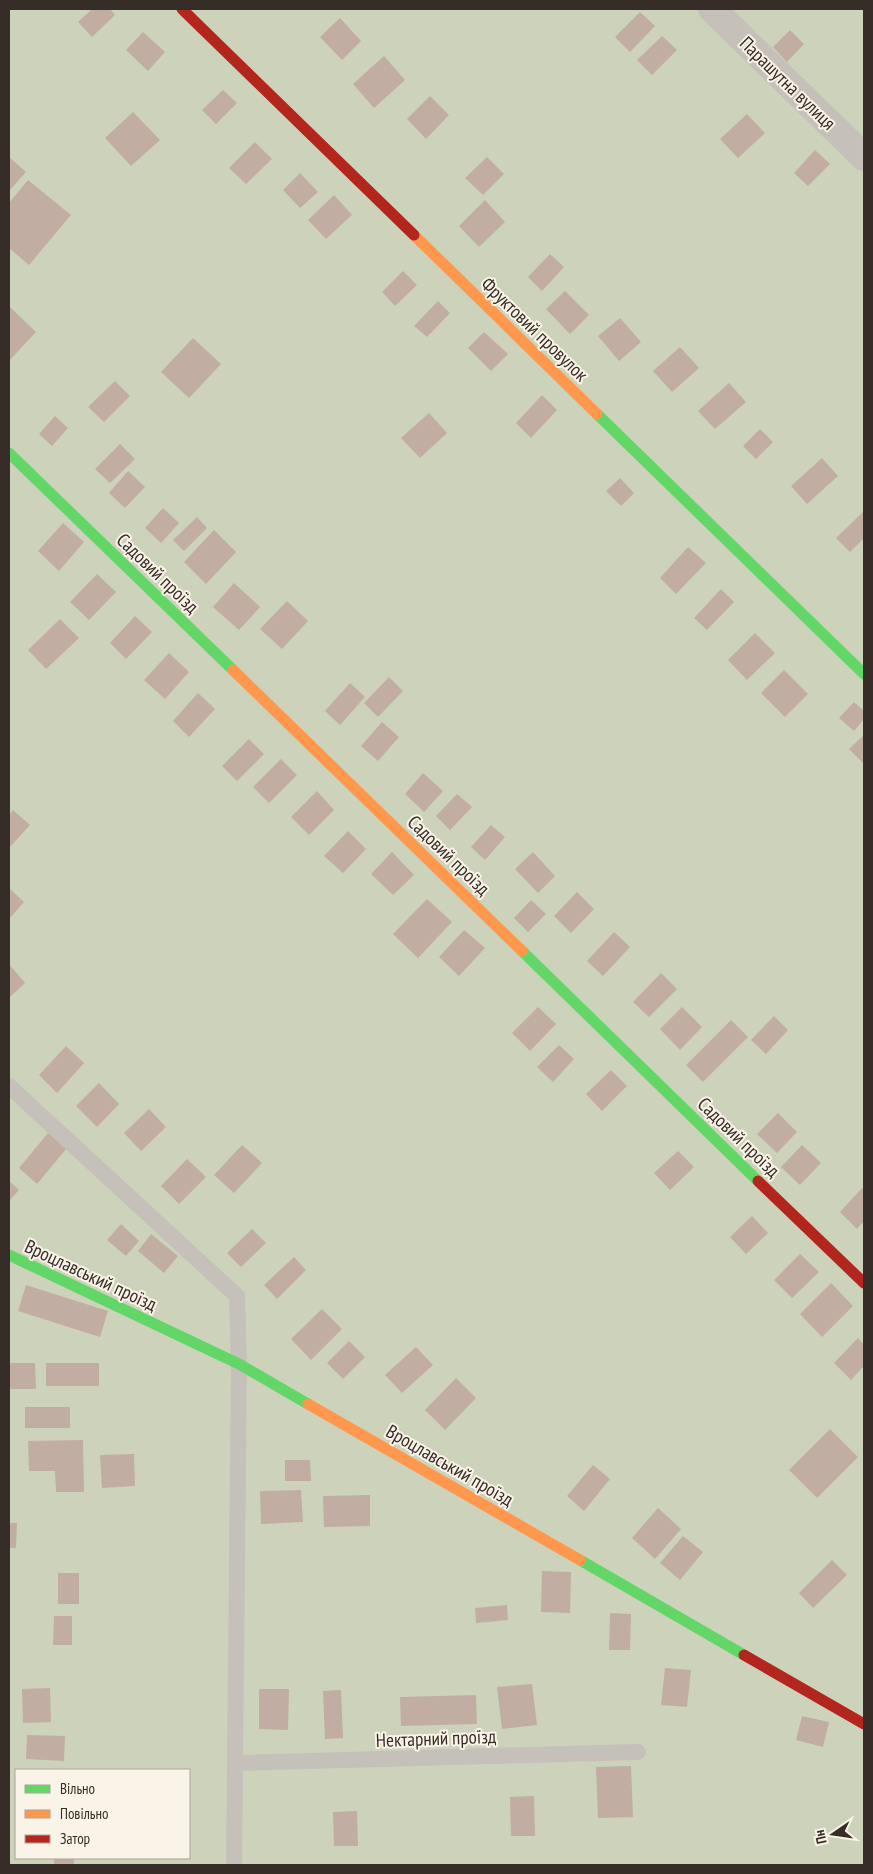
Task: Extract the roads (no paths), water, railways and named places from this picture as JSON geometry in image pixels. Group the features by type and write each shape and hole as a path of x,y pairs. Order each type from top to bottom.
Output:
{"street":[{"name":"Фруктовий провулок","path":"182,9 864,674"},
{"name":"Парашутна вулиця","path":"712,9 864,157"},
{"name":"Садовий проїзд","path":"9,453 864,1283"},
{"name":"Вроцлавський проїзд","path":"9,1256 239,1364 864,1724"}],"lane":[{"path":"9,1086 238,1296 234,1865"},
{"name":"Нектарний проїзд","path":"235,1763 638,1752"}]}
